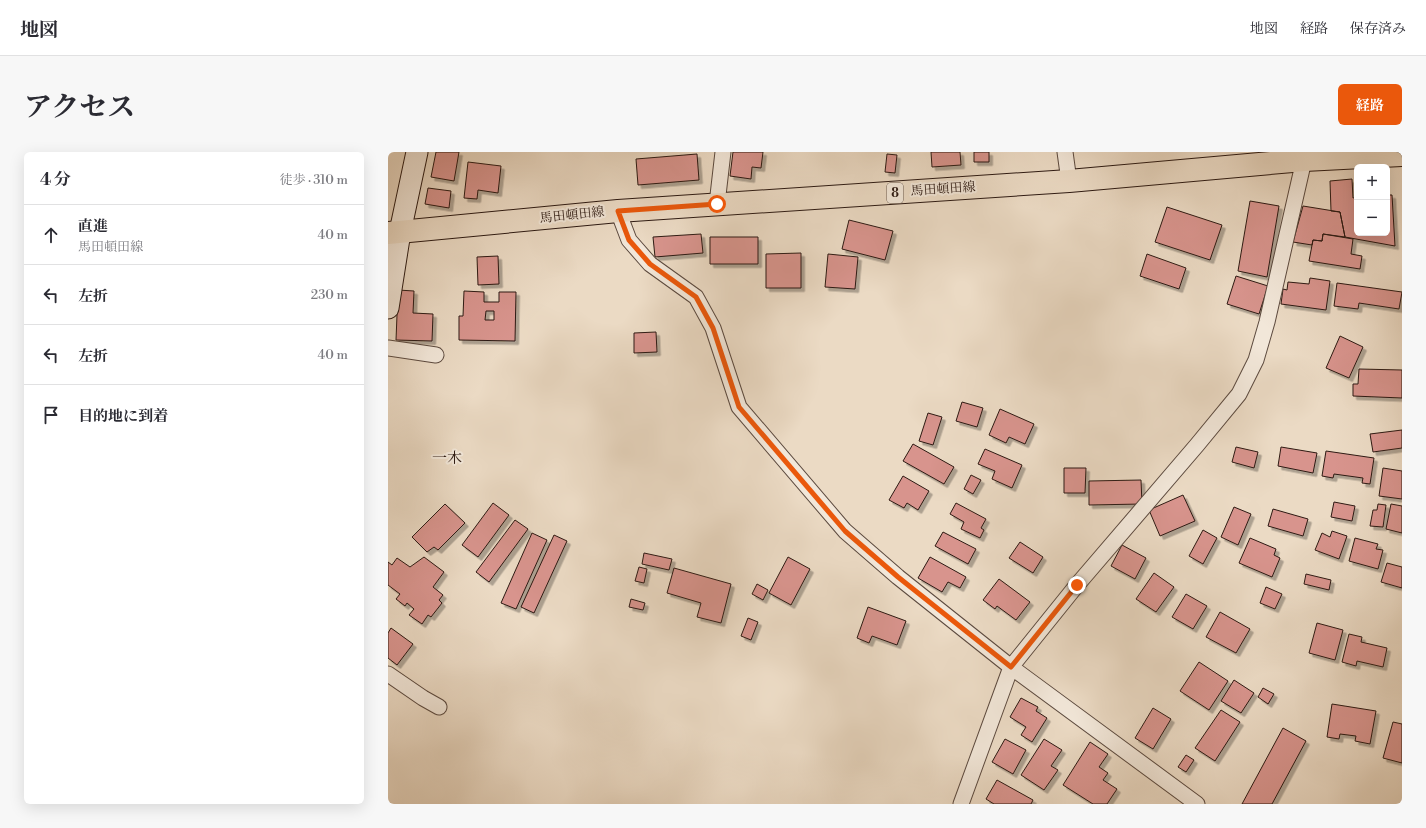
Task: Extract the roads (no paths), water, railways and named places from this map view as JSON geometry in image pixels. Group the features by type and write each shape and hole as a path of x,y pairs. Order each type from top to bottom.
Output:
{"main road":[{"path":"388,308 394,232 417,152"},
{"name":"馬田頓田線","path":"394,232 618,211 1069,181 1304,160 1402,155"}],"street":[{"path":"717,204 723,152"},
{"path":"1065,152 1069,181"},
{"path":"961,804 1011,667 1077,585 1239,394 1256,360 1267,322 1304,160"},
{"path":"618,211 629,240 639,252 650,264 696,297 713,328 739,407 845,531 898,577 1011,667 1197,804"},
{"path":"388,348 436,355"},
{"path":"388,674 439,707"}],"district":[{"name":"一木","path":"447,458"}]}
